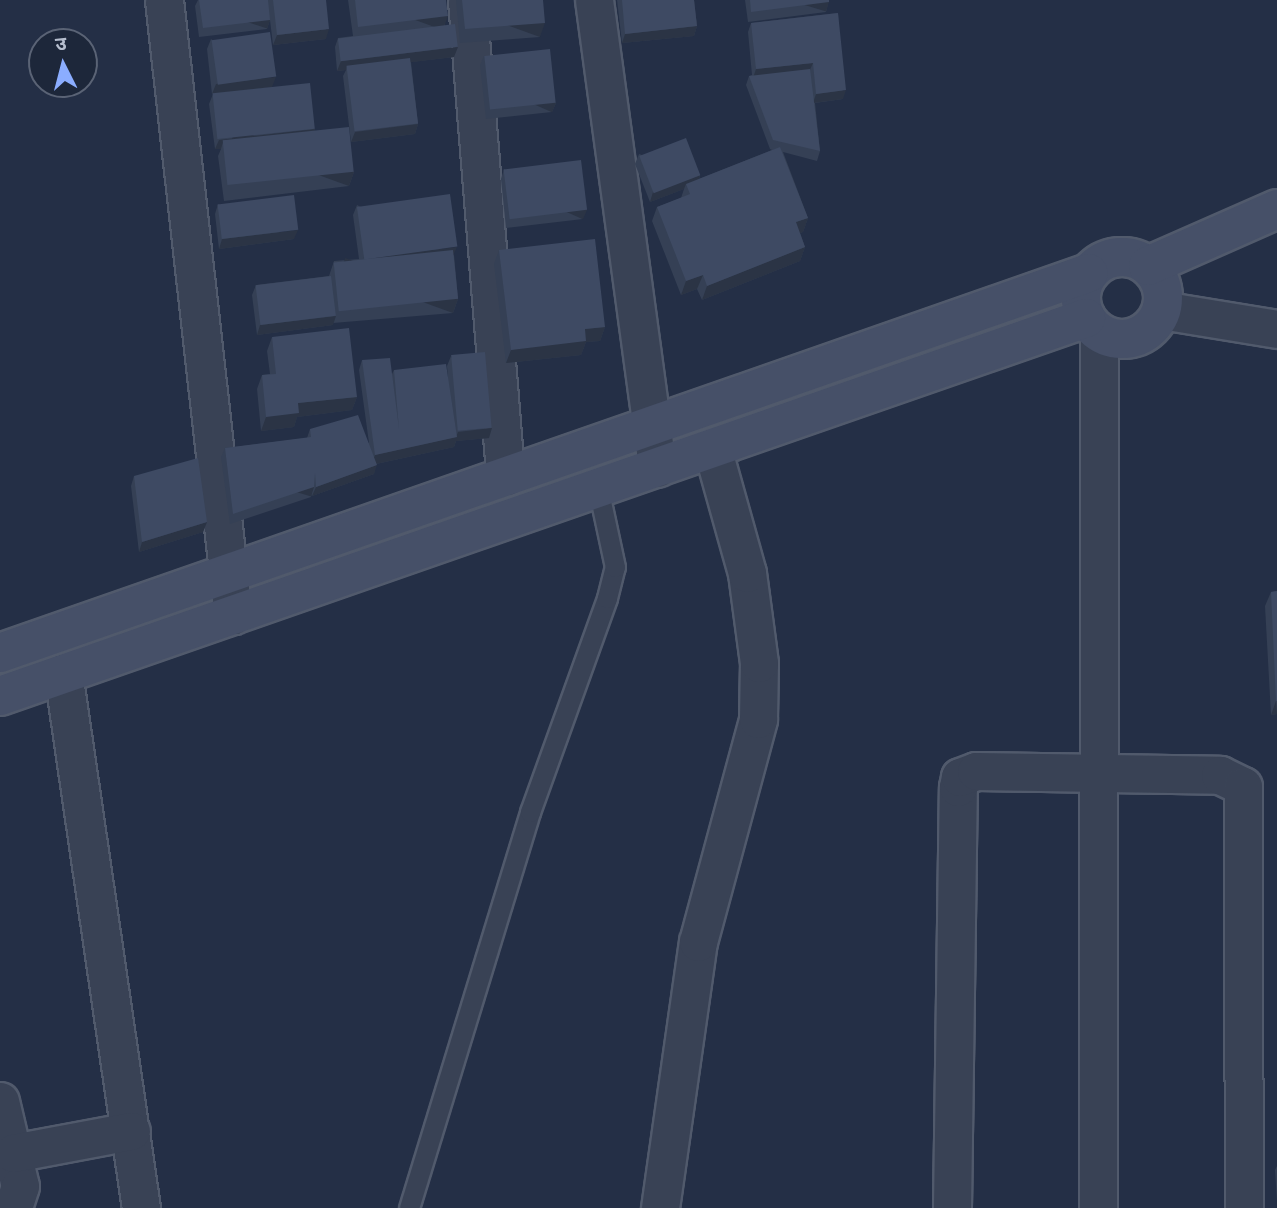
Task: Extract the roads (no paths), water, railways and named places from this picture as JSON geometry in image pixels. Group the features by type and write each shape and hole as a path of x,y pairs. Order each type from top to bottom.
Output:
{"main road":[{"path":"0,653 652,423 1089,273 1110,258 1148,266 1277,209"},
{"path":"0,696 712,448 1092,325 1136,337 1161,310 1161,286 1148,266"},
{"path":"1089,273 1081,295 1092,325"}],"street":[{"path":"164,0 233,615"},
{"path":"467,0 505,475"},
{"path":"594,0 657,468"},
{"path":"1161,310 1277,329"},
{"path":"1092,325 1101,771 1098,1208"},
{"path":"660,1208 698,942 758,719 759,663 747,573 712,448"},
{"path":"63,673 141,1208"},
{"path":"952,1208 960,777 976,771 1220,775 1243,786 1244,1208"},
{"path":"0,1101 20,1196 13,1208"},
{"path":"13,1153 131,1131"}],"lane":[{"path":"409,1208 530,812 607,598 615,567 598,488"}]}
